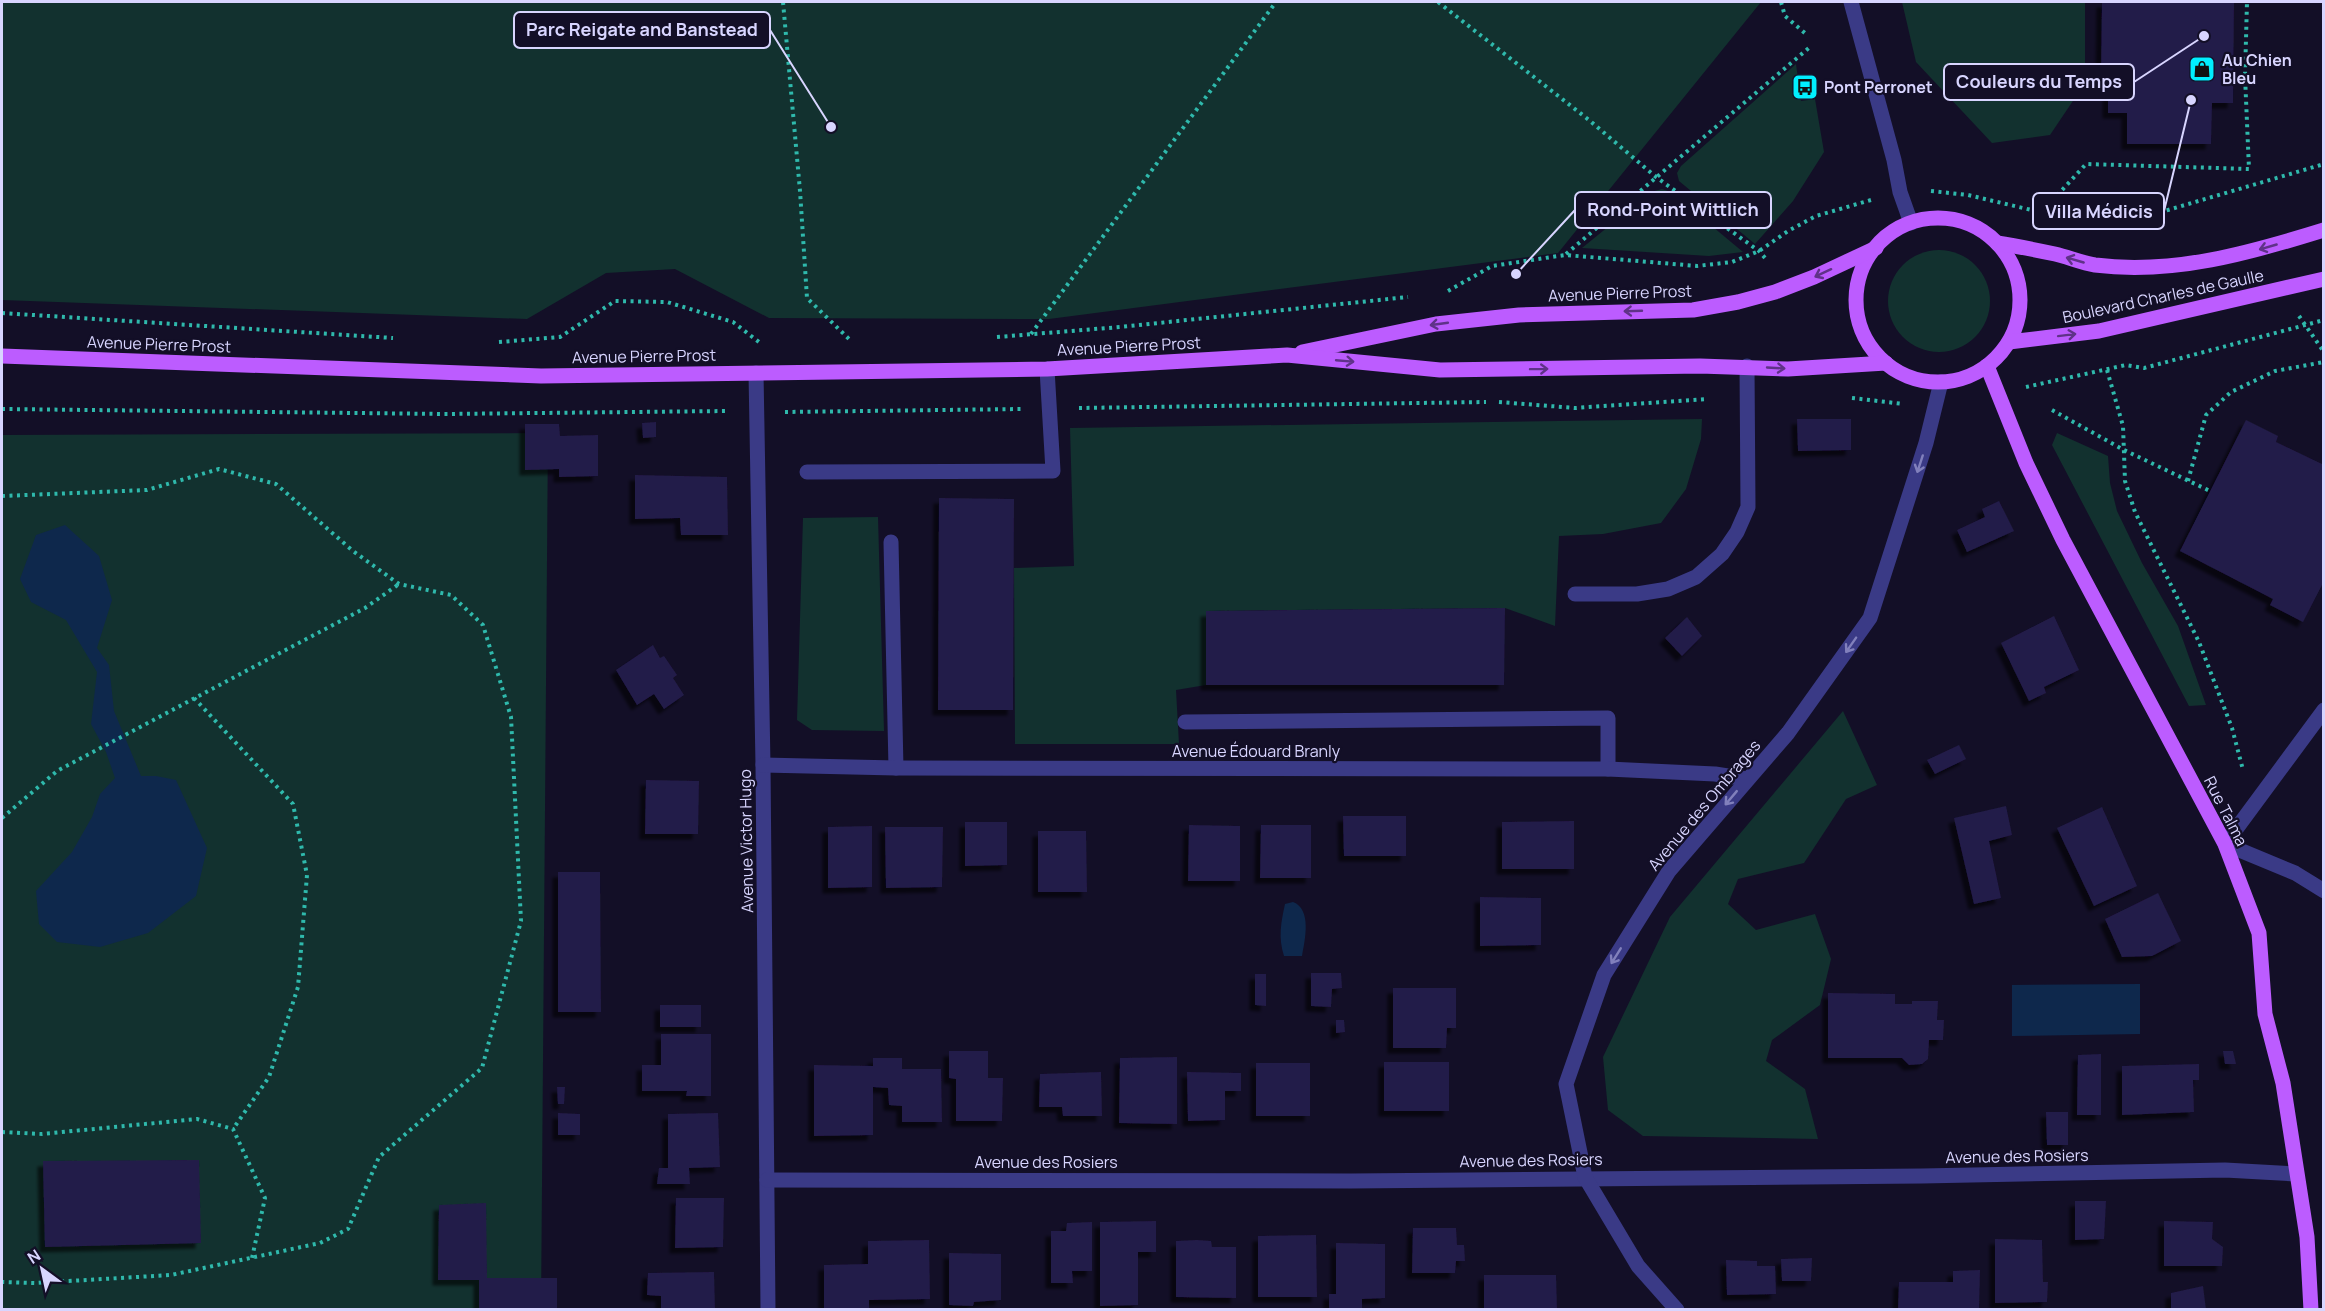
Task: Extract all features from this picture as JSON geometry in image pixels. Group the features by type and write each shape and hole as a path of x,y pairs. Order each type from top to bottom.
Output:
{"main road":[{"path":"1934,219 1957,220 1979,229 1997,243 2012,265 2020,290 2019,317 2009,342 1987,366 1965,378 1941,382 1921,381 1902,374 1873,350 1863,334 1858,317 1856,298 1859,280 1865,263 1876,248 1898,229 1911,223 1934,219"},
{"name":"Boulevard Charles de Gaulle","path":"1997,243 2056,254 2094,265 2132,267 2187,265 2263,249 2324,230"},
{"name":"Avenue Pierre Prost","path":"1287,356 1436,324 1519,315 1693,310 1726,304 1775,292 1814,277 1876,248"},
{"name":"Boulevard Charles de Gaulle","path":"2009,342 2099,331 2324,279"},
{"name":"Avenue Pierre Prost","path":"2,356 541,376 1047,369 1287,356 1440,370 1746,366 1788,369 1886,363"},
{"name":"Rue Talma","path":"1987,366 2026,463 2063,540 2225,844 2259,933 2265,1014 2283,1083 2307,1237 2311,1310"}],"street":[{"path":"1851,2 1894,160 1900,192 1911,223"},
{"path":"1575,594 1637,594 1668,589 1696,577 1722,554 1737,532 1748,507 1746,366"},
{"path":"807,472 1053,471 1047,369"},
{"name":"Avenue Victor Hugo","path":"756,373 764,765 768,1310"},
{"name":"Avenue des Ombrages","path":"1677,1310 1638,1266 1585,1177 1566,1084 1604,975 1669,871 1788,733 1870,618 1926,443 1941,382"},
{"path":"891,542 896,768"},
{"path":"2324,710 2225,844 2295,873 2324,891"},
{"path":"1185,722 1608,718 1608,769"},
{"name":"Avenue Édouard Branly","path":"764,765 896,768 1608,769 1715,774 1747,778"},
{"name":"Avenue des Rosiers","path":"767,1180 1351,1181 1585,1177 1911,1176 2225,1170 2296,1174"}],"path":[{"path":"783,2 807,298 856,346 845,345"},
{"path":"1031,335 1276,2"},
{"path":"1438,2 1589,120 1656,177 1766,259"},
{"path":"1781,2 1785,16 1806,34"},
{"path":"2042,213 2086,164 2249,169 2245,76 2247,2"},
{"path":"1565,255 1810,47"},
{"path":"1444,293 1492,266 1565,255 1697,266 1732,262 1759,252 1788,231 1816,216 1900,192 1942,191 1968,195 2091,222 2151,215 2324,164"},
{"path":"996,337 1410,296"},
{"path":"495,342 560,337 615,301 667,302 733,322 759,342 770,342"},
{"path":"2,313 401,338"},
{"path":"2297,314 2324,352"},
{"path":"2063,379 2126,365 2144,368 2324,320"},
{"path":"2188,481 2206,415 2231,392 2275,371 2324,362"},
{"path":"2107,370 2123,426 2125,481 2135,512 2199,642 2232,728 2243,769 2240,779"},
{"path":"1867,400 1934,407"},
{"path":"2,409 432,414 1051,409 1502,402 1575,408 1668,402"},
{"path":"2052,410 2124,450 2210,491"},
{"path":"2,496 147,490 219,469 276,484 353,551 399,584 451,595 483,626 511,717 521,921 482,1068 379,1157 348,1229 320,1243 171,1275 35,1283 2,1282"},
{"path":"2,818 57,771 365,608 399,584"},
{"path":"194,698 293,804 307,875 298,987 269,1077 232,1129"},
{"path":"2,1132 42,1134 197,1119 232,1129 265,1198 252,1258"}],"green space":[{"path":"2,2 1761,2 1558,253 1049,319 769,318 675,269 606,273 527,319 2,300"},
{"path":"1902,2 2085,2 2085,83 2050,135 1992,143 1916,62"},
{"path":"1796,64 1801,101 1815,99 1824,152 1793,201 1755,244 1679,181 1677,173 1681,166"},
{"path":"1662,189 1671,192 1743,252 1709,256 1582,248 1651,192"},
{"path":"1939,250 1958,254 1975,265 1986,282 1990,301 1986,320 1975,337 1958,348 1939,352 1920,348 1903,337 1892,320 1888,301 1892,282 1903,265 1920,254"},
{"path":"1702,419 1701,439 1686,489 1661,523 1603,534 1559,536 1555,626 1505,608 1206,611 1206,685 1176,690 1179,744 1015,744 1014,568 1074,566 1070,428"},
{"path":"548,433 541,1309 2,1309 2,435"},
{"path":"2057,433 2108,456 2110,483 2117,511 2142,563 2178,626 2206,705 2189,706 2052,445"},
{"path":"878,517 884,731 812,730 797,720 803,518"},
{"path":"1843,711 1877,785 1846,799 1804,863 1738,879 1728,904 1756,930 1815,914 1831,959 1820,1005 1772,1040 1766,1061 1805,1089 1818,1139 1643,1136 1608,1110 1603,1057 1670,917"}],"water":[{"path":"65,525 99,556 112,600 97,648 109,665 114,711 141,776 176,780 207,848 196,896 148,933 100,947 57,942 39,924 36,891 72,852 92,817 100,794 115,778 106,752 91,724 97,672 66,620 31,602 20,579 36,535"},
{"path":"1293,902 1303,911 1306,926 1305,942 1302,956 1284,956 1281,936 1282,917 1285,904"},
{"path":"2140,984 2140,1034 2012,1036 2012,985"}],"building":[{"path":"2102,2 2234,2 2233,103 2212,103 2211,144 2127,144 2127,113 2108,113 2108,81 2101,81"},
{"path":"1797,419 1851,419 1851,450 1798,451"},
{"path":"2246,420 2278,436 2276,442 2324,465 2324,581 2303,622 2270,605 2273,599 2180,551"},
{"path":"656,422 656,437 643,438 642,423"},
{"path":"525,424 559,424 560,436 598,435 598,476 559,477 559,469 525,470"},
{"path":"635,475 727,477 728,535 681,535 680,518 635,519"},
{"path":"939,498 1014,499 1013,710 938,710"},
{"path":"1999,501 2014,531 1967,552 1957,530 1985,517 1982,509"},
{"path":"1505,608 1504,685 1206,685 1206,611"},
{"path":"2054,616 2079,670 2044,687 2046,693 2029,701 2001,643"},
{"path":"1687,617 1702,636 1682,656 1665,638"},
{"path":"653,645 660,658 664,656 677,675 673,678 684,695 664,709 654,694 637,705 616,670"},
{"path":"1959,745 1966,759 1935,774 1927,760"},
{"path":"646,780 699,781 698,834 645,834"},
{"path":"2006,806 2012,835 1989,841 2001,898 1974,904 1954,818"},
{"path":"2102,807 2137,886 2094,906 2057,828"},
{"path":"1343,816 1406,816 1406,856 1344,856"},
{"path":"1574,821 1574,869 1502,869 1502,822"},
{"path":"965,822 1007,822 1007,865 965,866"},
{"path":"1189,825 1240,826 1240,881 1188,881"},
{"path":"1261,825 1311,825 1311,878 1260,878"},
{"path":"872,826 872,887 828,888 828,827"},
{"path":"885,827 943,827 942,887 886,888"},
{"path":"1038,831 1086,831 1087,892 1038,892"},
{"path":"558,872 600,872 601,1012 558,1012"},
{"path":"2158,893 2181,941 2152,956 2122,957 2105,919"},
{"path":"1480,897 1541,898 1541,945 1480,946"},
{"path":"1311,973 1341,973 1342,988 1332,989 1331,1007 1311,1006"},
{"path":"1255,974 1266,974 1266,1006 1255,1005"},
{"path":"1393,988 1456,988 1456,1028 1447,1028 1446,1048 1393,1048"},
{"path":"1828,993 1895,994 1895,1004 1912,1004 1912,1001 1938,1001 1937,1020 1944,1020 1943,1040 1929,1040 1928,1059 1922,1064 1909,1065 1902,1058 1828,1058"},
{"path":"660,1005 701,1005 701,1027 660,1027"},
{"path":"1336,1020 1344,1020 1345,1032 1336,1033"},
{"path":"661,1034 711,1034 711,1096 686,1096 687,1091 642,1091 642,1065 661,1065"},
{"path":"949,1051 988,1051 988,1078 1003,1078 1002,1121 956,1121 956,1079 949,1078"},
{"path":"2223,1051 2233,1051 2236,1064 2225,1064"},
{"path":"2101,1054 2101,1115 2077,1115 2078,1055"},
{"path":"1177,1057 1177,1124 1119,1123 1120,1058"},
{"path":"873,1058 902,1058 902,1069 941,1069 942,1122 902,1122 902,1106 889,1105 888,1088 873,1087 873,1135 814,1136 814,1065 873,1066"},
{"path":"1384,1062 1449,1062 1449,1111 1384,1111"},
{"path":"1256,1063 1310,1063 1310,1116 1256,1116"},
{"path":"2199,1064 2199,1080 2193,1080 2194,1112 2122,1115 2122,1066"},
{"path":"1101,1072 1102,1116 1063,1116 1062,1107 1039,1107 1040,1074"},
{"path":"1187,1072 1241,1073 1241,1091 1225,1091 1225,1120 1188,1121"},
{"path":"557,1087 565,1087 564,1104 558,1104"},
{"path":"2046,1112 2068,1112 2068,1145 2047,1145"},
{"path":"558,1113 580,1114 580,1135 558,1135"},
{"path":"718,1113 720,1167 689,1168 690,1184 657,1184 659,1168 668,1168 668,1114"},
{"path":"199,1160 201,1243 45,1247 43,1161"},
{"path":"676,1198 724,1198 723,1247 675,1248"},
{"path":"2075,1201 2106,1201 2104,1239 2075,1240"},
{"path":"486,1203 487,1278 557,1278 557,1310 479,1310 479,1280 438,1280 439,1205"},
{"path":"1156,1221 1156,1252 1138,1252 1138,1305 1100,1306 1100,1222"},
{"path":"2164,1221 2213,1222 2212,1239 2223,1247 2222,1266 2164,1266"},
{"path":"1092,1222 1092,1271 1072,1271 1073,1283 1051,1283 1051,1231 1066,1231 1067,1223"},
{"path":"1413,1228 1456,1228 1457,1245 1464,1245 1465,1261 1456,1261 1455,1273 1412,1273"},
{"path":"1316,1235 1317,1297 1258,1297 1258,1236"},
{"path":"1995,1239 2042,1240 2043,1282 2048,1282 2047,1302 1995,1303"},
{"path":"929,1240 930,1299 869,1300 869,1310 824,1310 824,1265 868,1264 868,1241"},
{"path":"1176,1241 1211,1241 1212,1247 1236,1247 1236,1298 1176,1297"},
{"path":"1336,1243 1385,1244 1385,1298 1362,1299 1362,1310 1329,1310 1329,1294 1336,1294"},
{"path":"949,1253 1001,1254 1001,1300 974,1302 973,1306 949,1305"},
{"path":"1812,1258 1811,1281 1782,1281 1781,1259"},
{"path":"1726,1260 1757,1261 1757,1266 1775,1266 1776,1294 1727,1295"},
{"path":"1980,1270 1979,1310 1898,1310 1899,1282 1953,1282 1953,1271"},
{"path":"714,1272 715,1310 661,1310 661,1296 647,1295 648,1273"},
{"path":"1484,1275 1556,1275 1557,1310 1484,1310"},
{"path":"2203,1286 2206,1310 2171,1310 2171,1293"}],"place":[{"name":"Couleurs du Temps","path":"2204,36"},
{"name":"Au Chien Bleu","path":"2202,69"},
{"name":"Pont Perronet","path":"1805,87"},
{"name":"Villa Médicis","path":"2191,100"},
{"name":"Parc Reigate and Banstead","path":"831,127"},
{"name":"Rond-Point Wittlich","path":"1516,274"}]}
